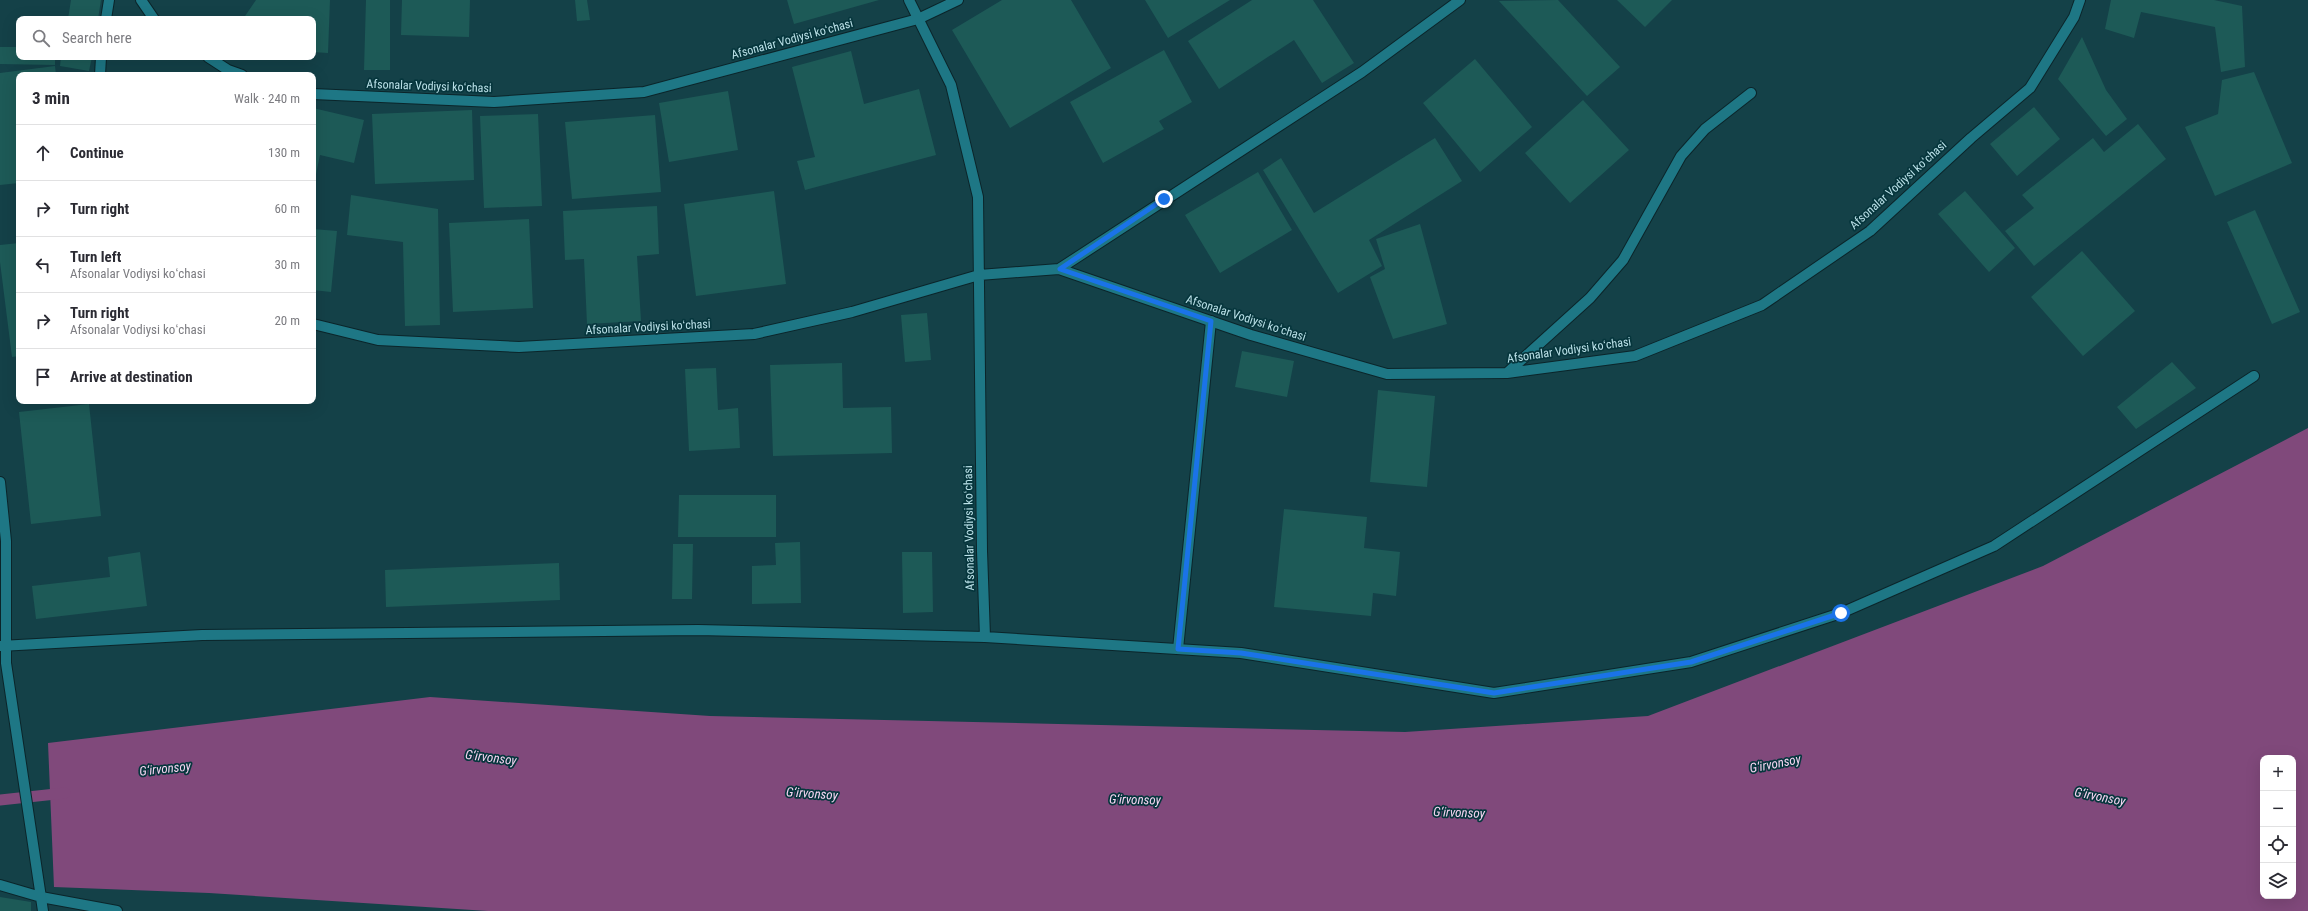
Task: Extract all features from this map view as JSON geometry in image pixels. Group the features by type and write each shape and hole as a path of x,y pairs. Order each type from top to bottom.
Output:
{"street":[{"path":"106,16 109,0"},
{"path":"141,0 152,16"},
{"name":"Afsonalar Vodiysi koʻchasi","path":"909,0 951,85 978,198 985,637"},
{"name":"Afsonalar Vodiysi koʻchasi","path":"316,94 494,102 644,92 918,19 958,0"},
{"name":"Afsonalar Vodiysi koʻchasi","path":"1060,269 1362,72 1460,0"},
{"name":"Afsonalar Vodiysi koʻchasi","path":"316,325 378,340 519,347 754,334 852,312 979,275 1060,269 1251,335 1387,374 1508,373 1635,356 1762,305 1870,231 1971,138 2030,88 2074,17 2080,0"},
{"path":"100,72 101,60"},
{"path":"213,60 234,72"},
{"path":"1508,373 1595,293 1623,260 1681,156 1705,129 1751,93"},
{"path":"1178,649 1211,321"},
{"path":"3,646 226,635 698,630 985,637 1241,653 1494,693 1691,662 1841,613 1994,546 2254,376"},
{"path":"0,482 6,541 3,646 43,911"},
{"path":"0,885 41,898 118,911"}],"water":[{"path":"2308,428 2308,911 488,911 209,893 54,887 48,743 430,697 710,716 1405,732 1648,716 2043,566"}],"building":[{"path":"71,0 101,0 98,16 68,16"},
{"path":"256,0 330,0 328,53 316,52 316,16 245,16"},
{"path":"366,0 390,0 390,70 364,70"},
{"path":"402,0 470,0 469,37 401,35"},
{"path":"575,0 587,0 590,20 577,21"},
{"path":"787,0 879,0 794,24"},
{"path":"1002,0 1071,0 1111,68 1010,128 952,30"},
{"path":"1145,0 1230,0 1168,38"},
{"path":"1252,0 1313,0 1354,63 1322,83 1294,40 1219,89 1188,41"},
{"path":"1558,0 1620,67 1587,96 1499,1"},
{"path":"1617,0 1672,0 1645,27"},
{"path":"2111,0 2214,0 2242,6 2245,67 2221,72 2215,27 2141,12 2134,38 2105,29"},
{"path":"2082,37 2106,90 2127,119 2106,136 2058,79"},
{"path":"0,47 16,47 16,60 55,60 55,65 0,64"},
{"path":"1164,50 1192,102 1159,121 1164,129 1103,163 1070,102"},
{"path":"851,51 864,104 919,89 936,155 805,190 797,161 815,157 792,67"},
{"path":"1475,59 1532,127 1480,172 1423,103"},
{"path":"61,60 91,60 89,71 60,66"},
{"path":"55,66 56,72 16,72 16,183 0,185 0,73"},
{"path":"2254,72 2292,163 2215,196 2185,127 2218,114 2222,80"},
{"path":"728,91 738,150 669,162 659,103"},
{"path":"1583,100 1629,150 1570,203 1525,153"},
{"path":"2034,107 2060,139 2017,176 1990,144"},
{"path":"316,109 364,120 354,163 320,155 316,174"},
{"path":"472,110 474,180 375,184 372,114"},
{"path":"538,114 542,206 484,208 480,116"},
{"path":"655,115 661,192 572,199 565,122"},
{"path":"2138,124 2166,159 2034,266 2005,231 2034,208 2022,195 2093,138 2104,152"},
{"path":"1435,138 1462,181 1369,240 1382,266 1338,293 1263,170 1281,158 1314,213"},
{"path":"1258,172 1292,230 1220,273 1185,215"},
{"path":"774,191 786,284 696,296 684,204"},
{"path":"1965,191 2015,248 1989,272 1938,214"},
{"path":"351,195 438,209 440,325 405,326 403,242 347,235"},
{"path":"657,206 659,254 637,256 641,321 587,324 584,259 565,260 563,211"},
{"path":"2255,210 2300,312 2272,324 2227,222"},
{"path":"529,219 533,308 453,312 449,223"},
{"path":"1420,224 1447,324 1393,339 1370,277 1385,269 1376,239"},
{"path":"316,229 337,231 331,292 316,290"},
{"path":"16,243 16,356 12,357 0,262 0,245"},
{"path":"2082,251 2135,311 2083,356 2031,297"},
{"path":"927,313 931,360 905,362 901,315"},
{"path":"1242,351 1294,361 1287,397 1235,387"},
{"path":"2172,362 2196,388 2136,429 2117,407"},
{"path":"842,363 843,408 891,407 892,453 773,456 770,365"},
{"path":"716,368 718,410 738,408 740,448 689,451 685,369"},
{"path":"1378,390 1435,396 1427,487 1370,482"},
{"path":"89,404 101,516 31,524 19,412"},
{"path":"679,495 776,495 776,537 678,537"},
{"path":"1284,509 1367,517 1364,548 1400,552 1396,596 1373,593 1371,616 1274,607"},
{"path":"800,542 801,603 752,604 752,566 776,565 775,543"},
{"path":"673,544 693,544 692,599 672,599"},
{"path":"140,552 147,606 36,619 32,586 110,577 108,557"},
{"path":"902,552 932,552 933,612 903,613"},
{"path":"559,563 560,600 386,607 385,570"},
{"path":"0,897 31,902 31,911 0,911"}],"waterway":[{"name":"G‘irvonsoy","path":"0,800 65,793"}],"route":[{"path":"1164,199 1060,269 1211,321 1178,649 1241,653 1494,693 1691,662 1841,613"}]}
